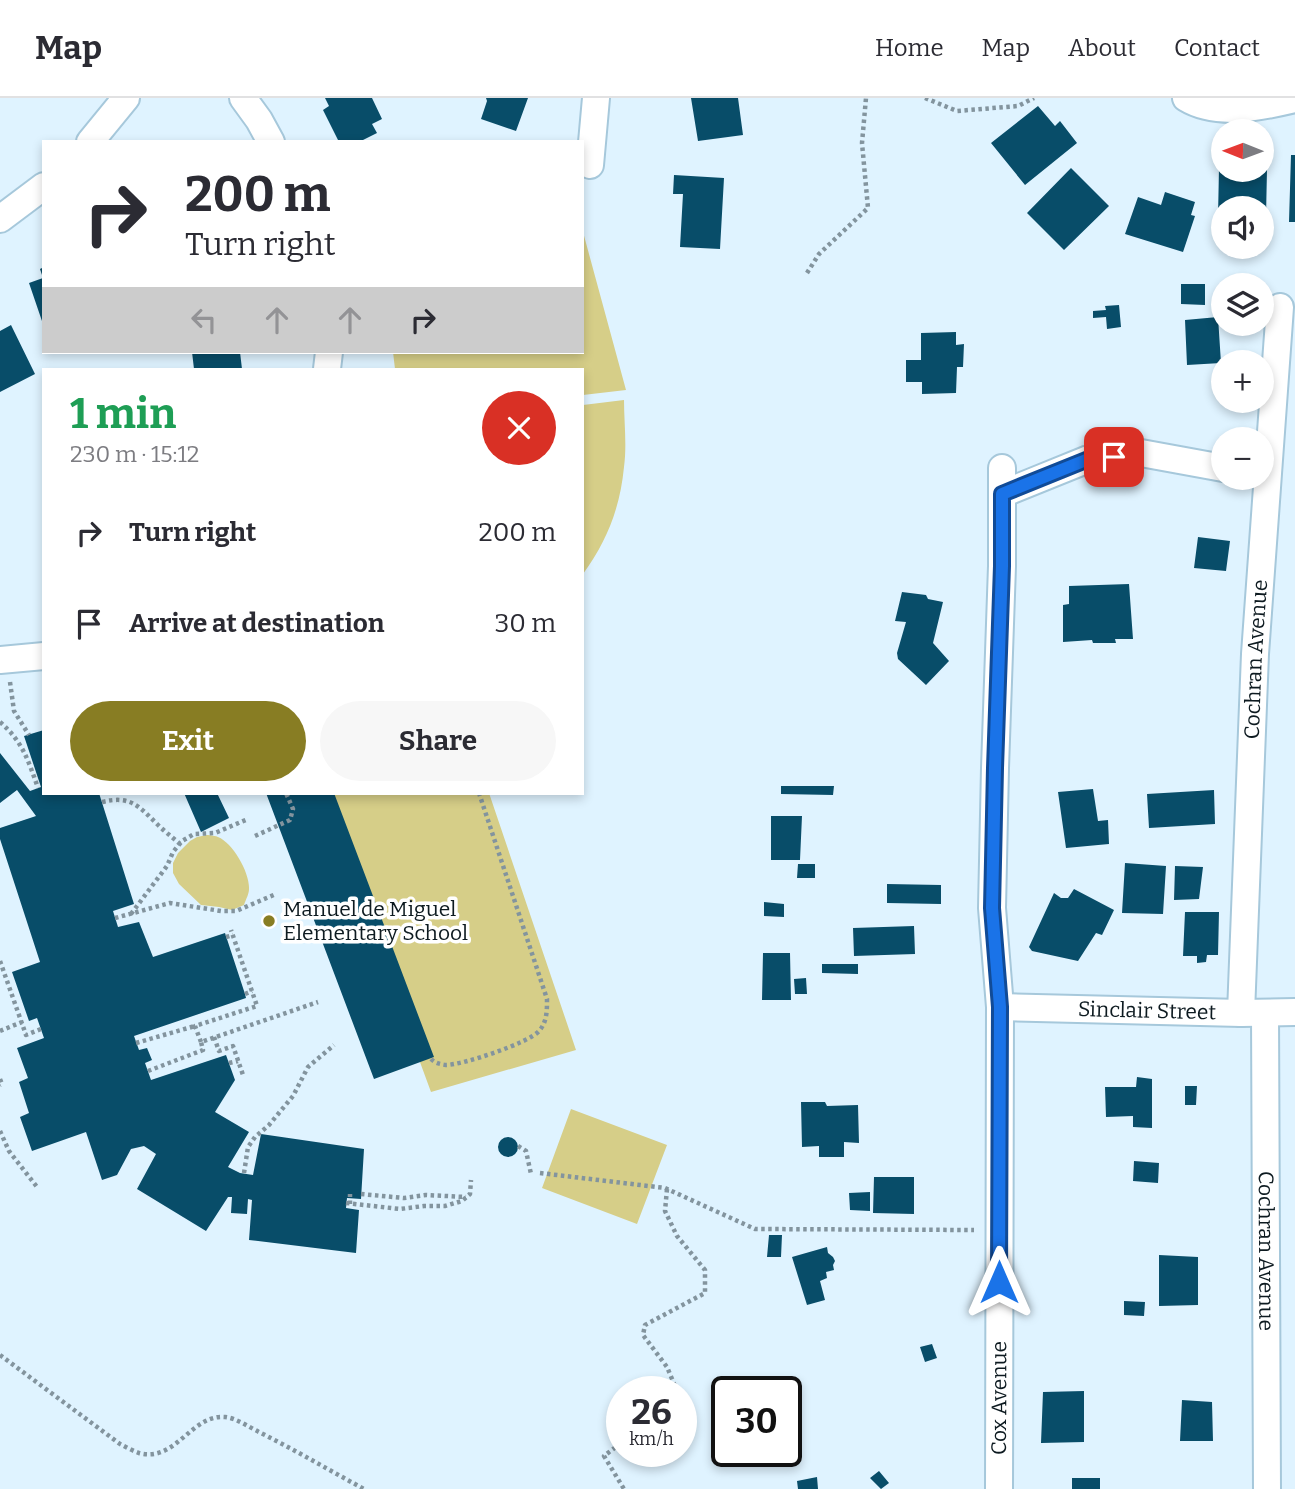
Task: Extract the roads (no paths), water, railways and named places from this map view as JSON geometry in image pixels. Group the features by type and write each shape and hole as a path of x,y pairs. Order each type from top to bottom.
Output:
{"street":[{"path":"92,140 126,98"},
{"path":"243,98 270,140"},
{"path":"590,165 596,98"},
{"path":"1186,98 1195,104 1229,109 1265,106 1295,99"},
{"path":"0,219 42,188"},
{"name":"Cochran Avenue","path":"1269,427 1280,307"},
{"path":"1002,494 1086,460 1141,453 1211,466"},
{"name":"Cox Avenue","path":"999,1489 1000,1007 992,908 1002,566 1002,468"},
{"name":"Cochran Avenue","path":"1263,490 1255,654 1253,1013 1267,1489"},
{"path":"5,666 42,657"},
{"name":"Sinclair Street","path":"1000,1007 1295,1012"}],"place":[{"name":"Manuel de Miguel Elementary School","path":"269,921"}]}
